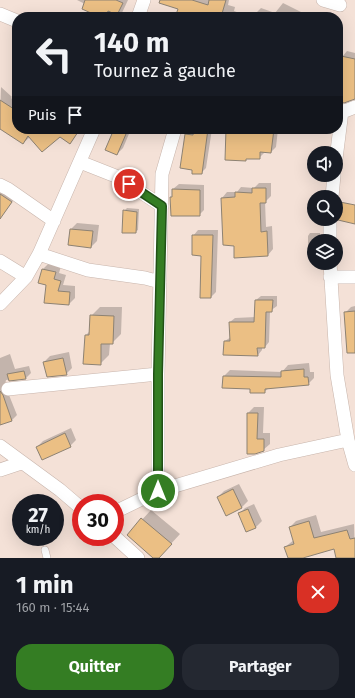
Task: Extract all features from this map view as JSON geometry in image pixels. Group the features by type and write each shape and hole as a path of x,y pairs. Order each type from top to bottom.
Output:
{"street":[{"path":"140,12 144,0"},
{"path":"323,0 340,7"},
{"path":"0,14 12,19"},
{"path":"343,110 355,107"},
{"path":"0,304 26,277 39,254 92,134"},
{"path":"158,491 158,374 162,174 174,134"},
{"path":"337,146 338,134"},
{"path":"80,162 118,177 162,206"},
{"path":"0,185 54,221"},
{"path":"39,254 88,270 145,278 160,282"},
{"path":"0,261 26,277"},
{"path":"330,270 337,375 348,440 355,461"},
{"path":"330,277 355,277"},
{"path":"8,389 158,374"},
{"path":"124,508 158,491 279,455 348,440"},
{"path":"0,446 72,500"},
{"path":"0,470 21,463"},
{"path":"124,545 138,558"}],"lane":[{"path":"45,550 47,558"}],"building":[{"path":"85,0 116,0 123,3 118,12 89,12 82,9"},
{"path":"160,0 192,0 208,5 209,0 226,0 222,12 177,12 178,9 159,3"},
{"path":"343,56 355,59 355,99 344,103"},
{"path":"0,100 12,108 12,134 77,134 70,144 60,137 42,152 28,136 23,144 0,129"},
{"path":"112,134 126,134 117,155 105,150"},
{"path":"185,134 207,134 202,174 192,174 192,170 180,168"},
{"path":"226,134 273,134 271,153 260,152 260,159 246,159 246,161 225,160"},
{"path":"252,188 266,188 266,203 260,203 261,232 267,231 268,256 234,258 234,246 223,245 221,198 235,197 235,192 252,193"},
{"path":"172,189 200,190 200,216 171,216 170,197 172,197"},
{"path":"0,194 12,202 0,219"},
{"path":"343,203 355,205 355,224 343,221"},
{"path":"123,210 137,212 136,233 122,233"},
{"path":"70,229 93,231 91,248 68,245"},
{"path":"192,235 213,235 211,298 200,298 201,256 192,255"},
{"path":"42,269 56,272 54,279 61,281 58,291 70,292 69,305 44,303 46,285 38,283"},
{"path":"255,300 273,300 272,312 266,312 265,348 257,348 258,356 223,355 224,341 230,341 229,322 254,322"},
{"path":"355,311 355,353 347,353 344,312"},
{"path":"90,315 114,316 113,344 101,344 101,365 83,364 85,335 89,335"},
{"path":"63,358 67,375 47,377 43,362"},
{"path":"304,369 304,377 308,377 309,385 265,389 265,393 250,393 250,389 222,388 223,376 281,377 281,371"},
{"path":"24,371 26,379 9,381 7,374"},
{"path":"0,391 3,395 12,421 0,425"},
{"path":"247,413 258,413 257,439 264,439 264,451 255,454 247,454"},
{"path":"65,433 71,447 42,460 36,447"},
{"path":"233,489 242,508 226,516 217,497"},
{"path":"248,509 256,528 246,532 238,513"},
{"path":"141,518 172,544 159,558 153,558 127,535"},
{"path":"309,521 314,538 347,530 350,539 355,538 355,558 336,558 334,549 303,558 288,558 284,547 294,544 289,527"}],"route":[{"path":"129,184 162,206 158,374 158,491"}]}
